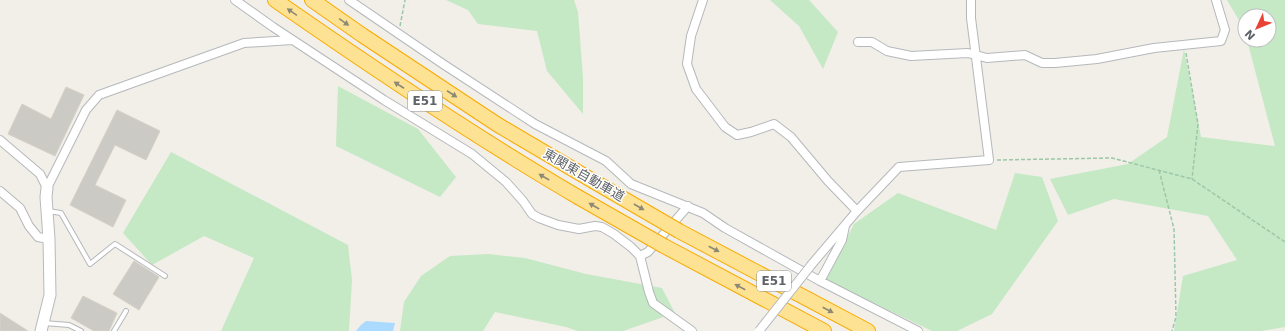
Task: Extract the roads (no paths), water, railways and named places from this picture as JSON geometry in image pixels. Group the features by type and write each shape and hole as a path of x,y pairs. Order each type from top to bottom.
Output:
{"highway":[{"name":"東関東自動車道","path":"275,0 350,52 493,145 664,246 824,331"},
{"name":"東関東自動車道","path":"312,0 492,121 679,230 868,331"}],"street":[{"path":"235,0 292,40 384,100 472,154 506,182 523,201 532,214 558,225 579,228 595,226 602,227 614,234 640,256 653,304 692,331"},
{"path":"349,0 535,124 606,161 631,184 703,212 724,228 820,282 918,331"},
{"path":"703,0 691,36 687,64 696,89 725,127 737,135 774,124 791,137 828,181 857,211"},
{"path":"759,331 812,264 857,211 900,167 990,160 971,18 971,0"},
{"path":"858,42 872,42 887,51 911,56 968,53 987,58 1025,55 1042,63 1097,59 1154,48 1222,41 1225,30 1216,0"},
{"path":"47,188 86,110 98,95 244,43 292,40"},
{"path":"0,140 40,174 47,188 50,295 42,327"},
{"path":"0,191 20,208 38,237 49,239"},
{"path":"640,256 648,252 688,206"},
{"path":"820,282 842,240 845,226"}],"lane":[{"path":"47,211 61,212 90,264 115,244 165,276"},
{"path":"114,331 126,311"},
{"path":"42,327 69,325 81,331"}],"water":[{"path":"366,321 395,323 393,331 356,331"}]}
